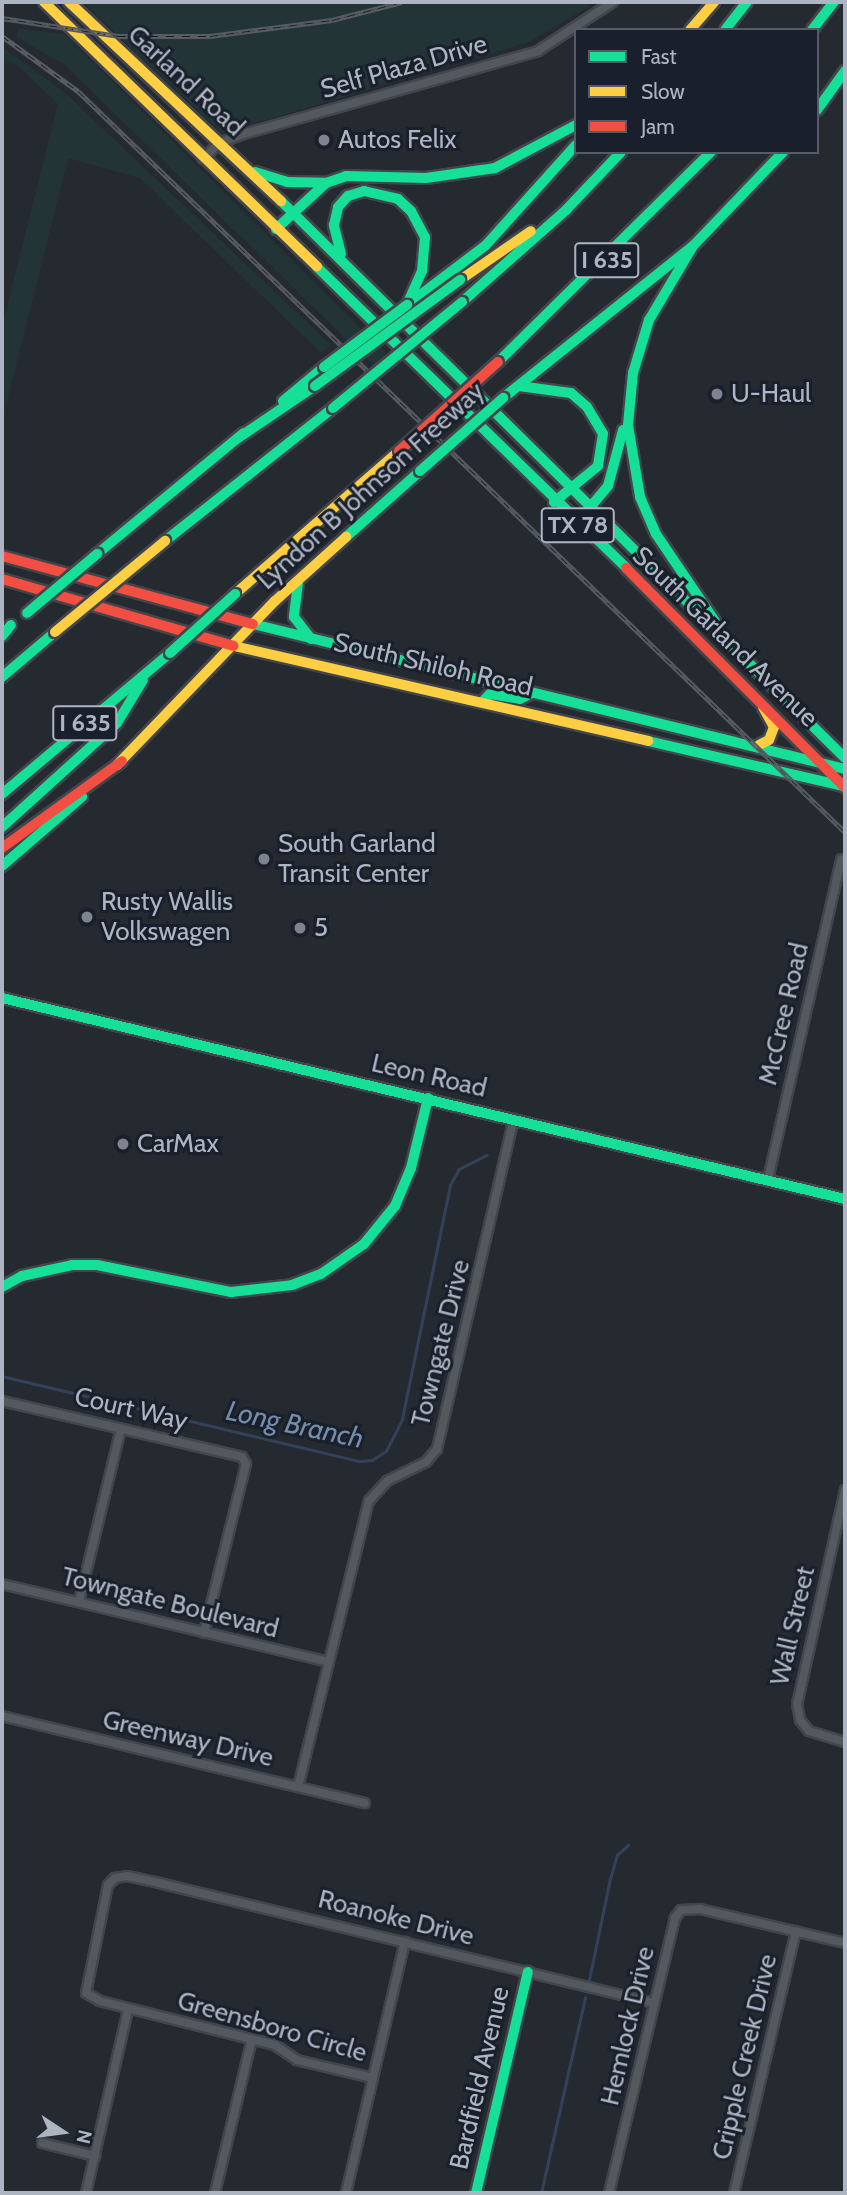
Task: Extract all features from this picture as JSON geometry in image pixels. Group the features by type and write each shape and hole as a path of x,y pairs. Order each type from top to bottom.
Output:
{"main road":[{"name":"Garland Road","path":"44,2 207,163"},
{"name":"Garland Road","path":"69,2 243,165"},
{"path":"692,28 714,2"},
{"path":"727,28 747,2"},
{"path":"814,28 834,2"},
{"path":"819,107 845,71"},
{"path":"243,165 287,182 326,183 346,176 426,178 495,168 574,126"},
{"path":"2,635 324,367 486,245 574,147"},
{"name":"I 635","path":"2,677 165,541 462,302 578,198 619,154"},
{"name":"Lyndon B Johnson Freeway","path":"2,794 170,653 498,362 650,217 709,154"},
{"name":"Lyndon B Johnson Freeway","path":"2,866 122,761 196,688 231,645 300,579 503,398 692,246 781,154"},
{"name":"South Garland Avenue","path":"207,163 576,524 762,700 844,787"},
{"name":"South Garland Avenue","path":"243,165 593,506 845,758"},
{"path":"276,229 326,183"},
{"path":"344,261 334,225 338,207 348,196 364,191 398,200 411,211 425,237 422,271 407,304"},
{"path":"238,438 578,198"},
{"path":"576,524 593,506 617,467 629,398 649,320 692,246"},
{"path":"519,386 563,390 594,416 603,434 603,454 598,466 554,502"},
{"path":"629,398 634,471 656,534 688,587 744,657"},
{"path":"553,468 582,478"},
{"name":"South Shiloh Road","path":"2,555 370,656 759,746 845,769"},
{"path":"7,580 16,560"},
{"path":"300,579 293,594 294,617 313,641"},
{"name":"South Shiloh Road","path":"7,580 231,645 484,700 844,787"},
{"path":"366,673 370,656"},
{"path":"2,827 117,723 151,668"},
{"path":"484,700 490,694 520,699 532,693"},
{"path":"759,746 769,740 774,727 762,700"},
{"path":"825,738 845,748"},
{"path":"2,848 122,761"},
{"name":"Leon Road","path":"2,998 845,1199"},
{"path":"2,1287 22,1276 72,1265 106,1266 232,1292 292,1284 321,1274 364,1244 395,1206 411,1168 428,1098"},
{"name":"Bardfield Avenue","path":"476,2193 528,1972"}],"street":[{"name":"Self Plaza Drive","path":"207,163 219,143 538,51 613,2"},
{"name":"McCree Road","path":"768,1179 841,859"},
{"name":"Towngate Drive","path":"298,1787 369,1501 387,1481 425,1462 437,1449 514,1119"},
{"name":"Court Way","path":"2,1401 242,1457 246,1464 204,1633"},
{"path":"79,1602 121,1429"},
{"name":"Wall Street","path":"845,1490 797,1704 800,1720 809,1731 845,1742"},
{"name":"Towngate Boulevard","path":"2,1584 329,1662"},
{"name":"Greenway Drive","path":"2,1716 365,1803"},
{"name":"Roanoke Drive","path":"127,1876 654,2003"},
{"name":"Greensboro Circle","path":"127,1876 116,1878 108,1885 84,1986 86,1993 100,2001 128,2009 275,2045 297,2060 373,2078"},
{"name":"Hemlock Drive","path":"609,2193 675,1918 687,1908 796,1931"},
{"path":"796,1931 845,1943"},
{"name":"Cripple Creek Drive","path":"734,2193 796,1931"},
{"path":"346,2193 405,1942"},
{"path":"86,2193 128,2009"},
{"path":"215,2193 252,2039"},
{"path":"42,2143 95,2156"}],"shaded area":[{"path":"83,2 586,2 590,6 529,42 222,133"},
{"path":"18,29 64,34 396,363 382,374 65,65 17,37"},
{"path":"2,47 63,91 331,345 321,353 140,178 68,158 2,421 2,327 58,104 20,67 2,58"}],"waterway":[{"name":"Long Branch","path":"2,1376 359,1461 372,1460 386,1451 402,1419 450,1185 459,1169 487,1155"},
{"path":"589,1980 610,1879 617,1855 628,1845"},
{"path":"541,2193 585,1998"}],"railway":[{"path":"2,18 118,36 210,36 332,20 402,2"},
{"path":"2,36 78,91 845,832"}],"traffic: fast":[{"path":"727,28 747,2"},
{"path":"814,28 834,2"},
{"path":"819,107 845,71"},
{"path":"276,229 326,183 346,176 426,178 495,168 574,126"},
{"path":"407,305 486,245 574,147"},
{"path":"462,302 566,210 619,154"},
{"path":"498,362 709,154"},
{"path":"503,398 693,246 781,154"},
{"path":"255,172 287,182 326,183"},
{"path":"341,254 334,225 338,207 348,196 364,191 398,199 411,211 425,237 422,271 407,305"},
{"path":"281,201 845,758"},
{"path":"693,246 649,320 633,373 628,425 640,497 656,534 715,621"},
{"path":"317,267 626,568"},
{"path":"315,386 460,280"},
{"path":"333,408 462,302"},
{"path":"324,367 407,305"},
{"path":"283,401 324,367"},
{"path":"238,438 315,386"},
{"path":"519,386 571,393 587,407 603,434 598,466 554,502"},
{"path":"420,471 503,398"},
{"path":"165,541 333,408"},
{"path":"576,524 608,486 623,430"},
{"path":"97,554 244,433"},
{"path":"346,537 420,471"},
{"path":"27,613 97,554"},
{"path":"298,583 294,617 311,639"},
{"path":"170,653 235,594"},
{"path":"253,624 845,769"},
{"path":"2,636 11,625"},
{"path":"2,677 55,632"},
{"path":"2,794 170,653"},
{"path":"2,827 117,723 143,680"},
{"path":"484,700 490,694 520,699 532,693"},
{"path":"648,741 843,786"},
{"path":"2,866 82,797"},
{"path":"2,998 845,1199"},
{"path":"2,1287 22,1276 72,1265 97,1265 231,1292 292,1285 321,1274 364,1244 395,1206 411,1168 428,1098"},
{"path":"476,2193 528,1972"}],"traffic: slow":[{"path":"44,2 317,267"},
{"path":"69,2 281,201"},
{"path":"692,28 714,2"},
{"path":"460,280 531,231"},
{"path":"235,594 399,451"},
{"path":"117,765 275,601 346,537"},
{"path":"55,632 165,541"},
{"path":"234,646 648,741"},
{"path":"759,745 769,740 774,727 763,707"}],"traffic: jam":[{"path":"399,451 498,362"},
{"path":"2,556 253,624"},
{"path":"626,568 845,788"},
{"path":"2,579 234,646"},
{"path":"2,848 122,761"}],"place":[{"name":"Autos Felix","path":"324,140"},
{"name":"U-Haul","path":"717,394"},
{"name":"South Garland Transit Center","path":"264,859"},
{"name":"Rusty Wallis Volkswagen","path":"87,917"},
{"name":"5","path":"300,928"},
{"name":"CarMax","path":"123,1144"}]}
